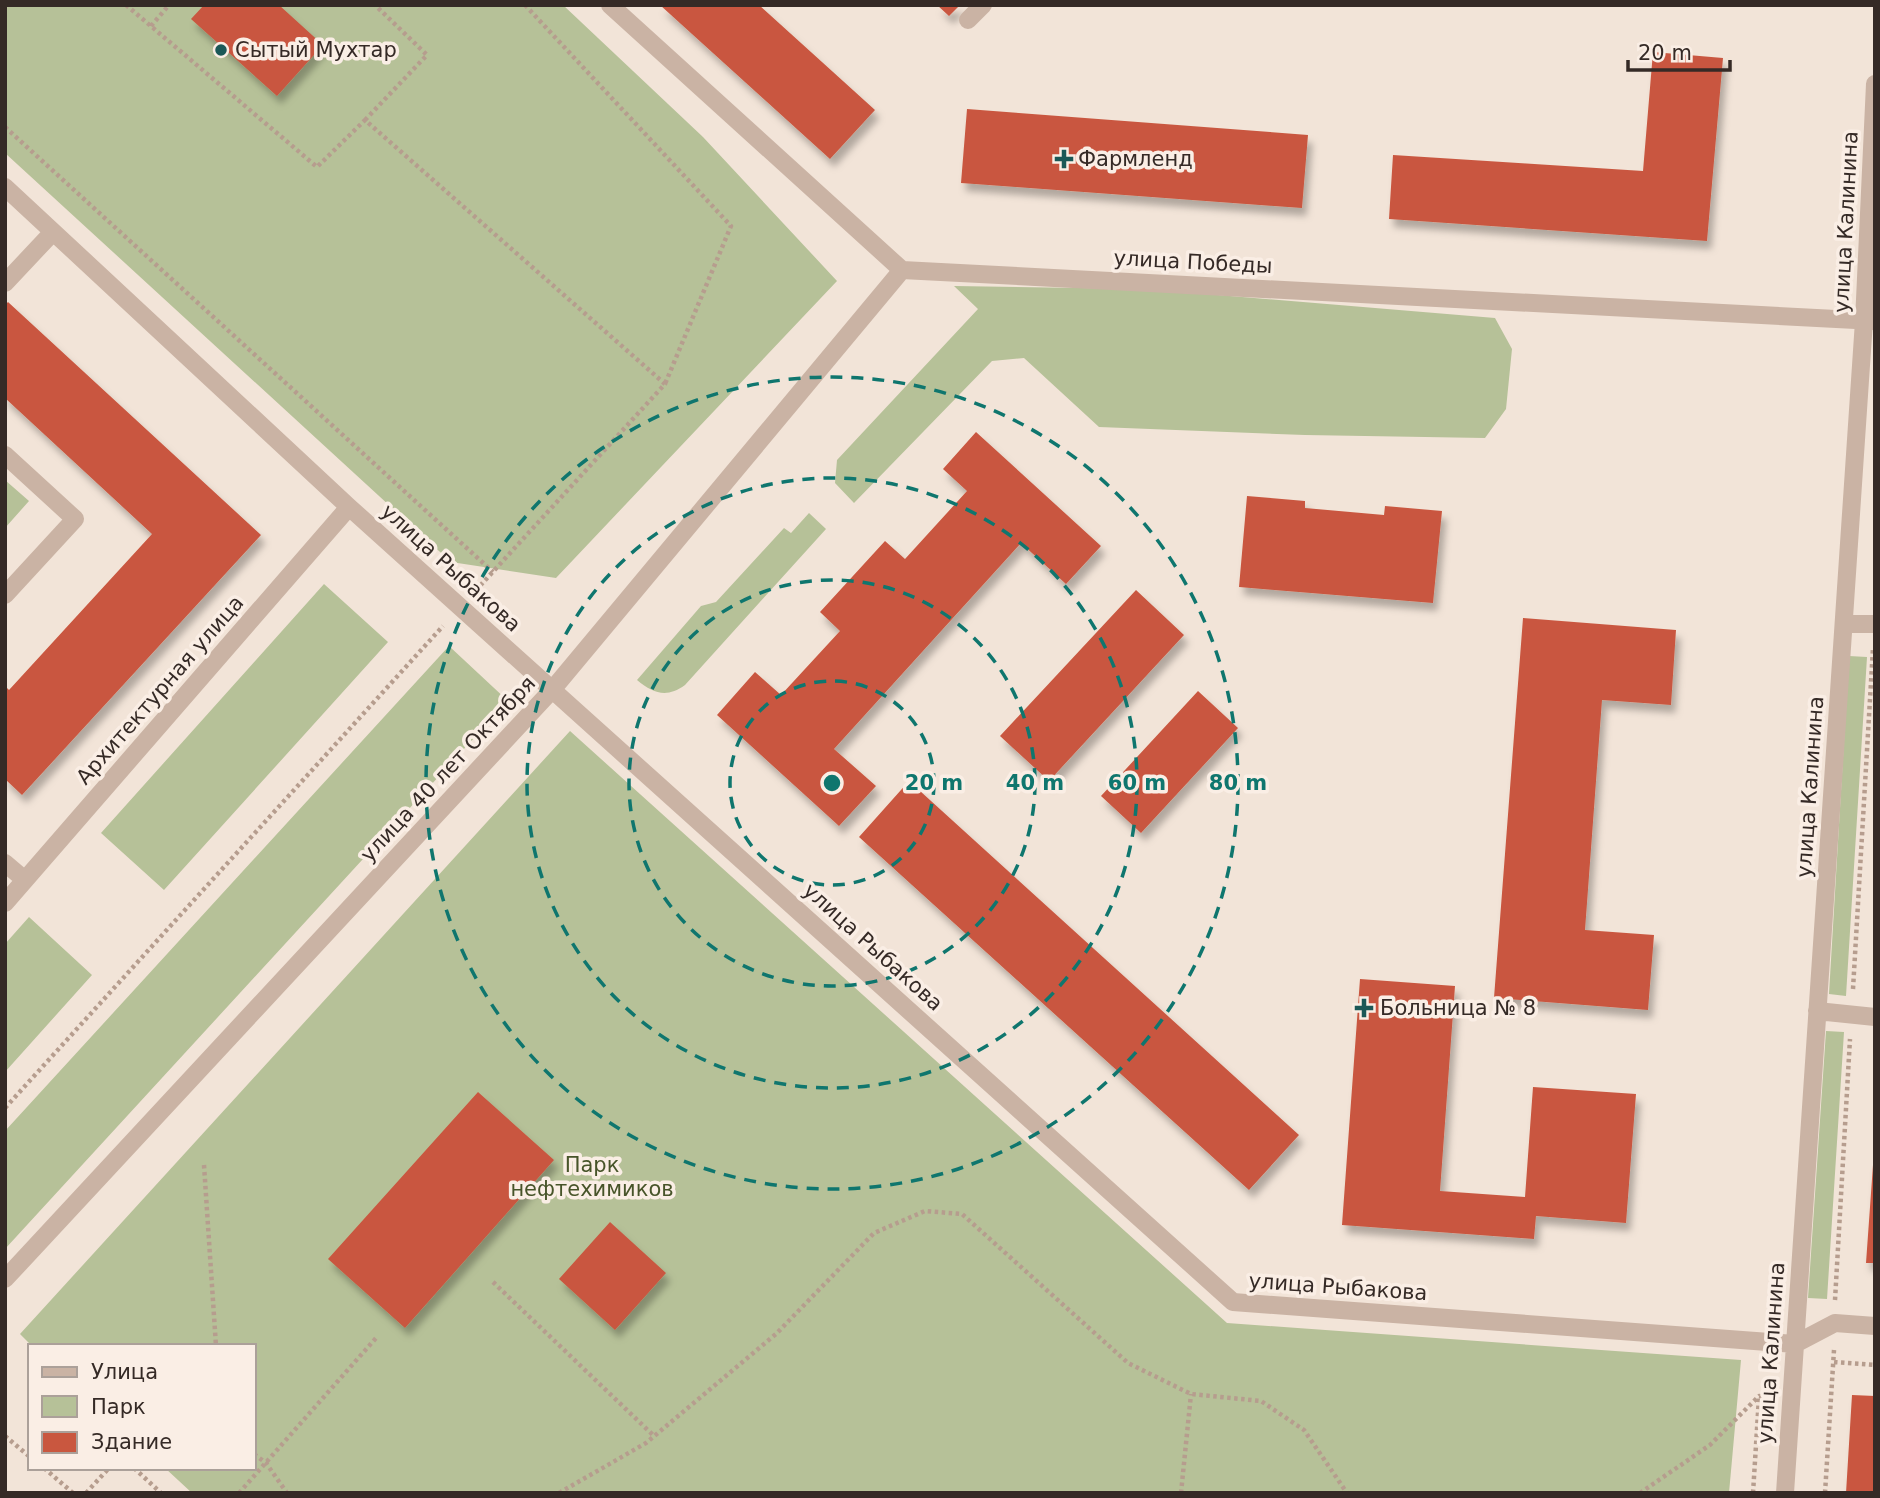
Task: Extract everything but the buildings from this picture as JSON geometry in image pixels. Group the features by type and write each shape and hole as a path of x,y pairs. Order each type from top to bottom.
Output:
{"street":[{"path":"610,5 902,270"},
{"path":"968,20 983,5"},
{"name":"улица Калинина","path":"1785,1493 1843,624 1869,321 1875,84"},
{"name":"улица Рыбакова","path":"5,187 349,507 1233,1303 1795,1344"},
{"path":"5,283 53,232"},
{"name":"улица Победы","path":"902,270 1869,321"},
{"name":"улица 40 лет Октября","path":"5,1279 552,690 902,270"},
{"path":"5,455 75,519 5,595"},
{"name":"Архитектурная улица","path":"5,903 349,507"},
{"path":"1843,624 1874,624"},
{"path":"5,863 25,880"},
{"path":"1817,1011 1875,1017"},
{"path":"1795,1344 1835,1323 1875,1326"}],"path":[{"path":"151,26 169,5"},
{"path":"365,120 427,55 375,5"},
{"path":"525,5 731,226 665,384"},
{"path":"5,127 493,572"},
{"path":"1835,1300 1874,624"},
{"path":"204,1165 216,1344"},
{"path":"559,1493 646,1443 776,1334 874,1233 925,1211 962,1213 1128,1363 1191,1394 1261,1401 1304,1430 1347,1493"},
{"path":"493,1282 654,1436"},
{"path":"239,1493 376,1338"},
{"path":"1825,1493 1834,1362 1875,1365"},
{"path":"1181,1493 1191,1394"},
{"path":"1753,1493 1759,1396"},
{"path":"5,1436 28,1455"},
{"path":"1640,1493 1710,1445"},
{"path":"256,1456 266,1463 287,1493"},
{"path":"46,1470 73,1493"},
{"path":"86,1493 107,1470"},
{"path":"136,1470 161,1493"}],"green space":[{"path":"5,5 563,5 703,137 837,281 556,578 451,562 5,153"},
{"path":"954,286 1146,289 1495,318 1512,349 1506,409 1485,438 1305,435 1099,427 1024,358 992,361 854,503 835,483 837,460 978,309"},
{"path":"5,480 29,501 5,528"},
{"path":"809,513 826,529 685,685 672,692 661,693 649,689 637,680 701,606 716,602 784,528 791,533"},
{"path":"324,584 388,642 164,890 101,833"},
{"path":"449,646 508,701 5,1249 5,1131"},
{"path":"1849,656 1867,657 1846,996 1829,994"},
{"name":"Парк нефтехимиков","path":"570,731 1227,1323 1741,1360 1729,1493 192,1493 167,1470 256,1470 256,1344 30,1344 20,1334"},
{"path":"29,917 92,975 5,1072 5,944"},
{"path":"1826,1031 1844,1032 1827,1299 1808,1298"}],"place":[{"name":"Сытый Мухтар","path":"221,50"},
{"name":"Фармленд","path":"1064,159"},
{"name":"Больница № 8","path":"1364,1008"}]}
